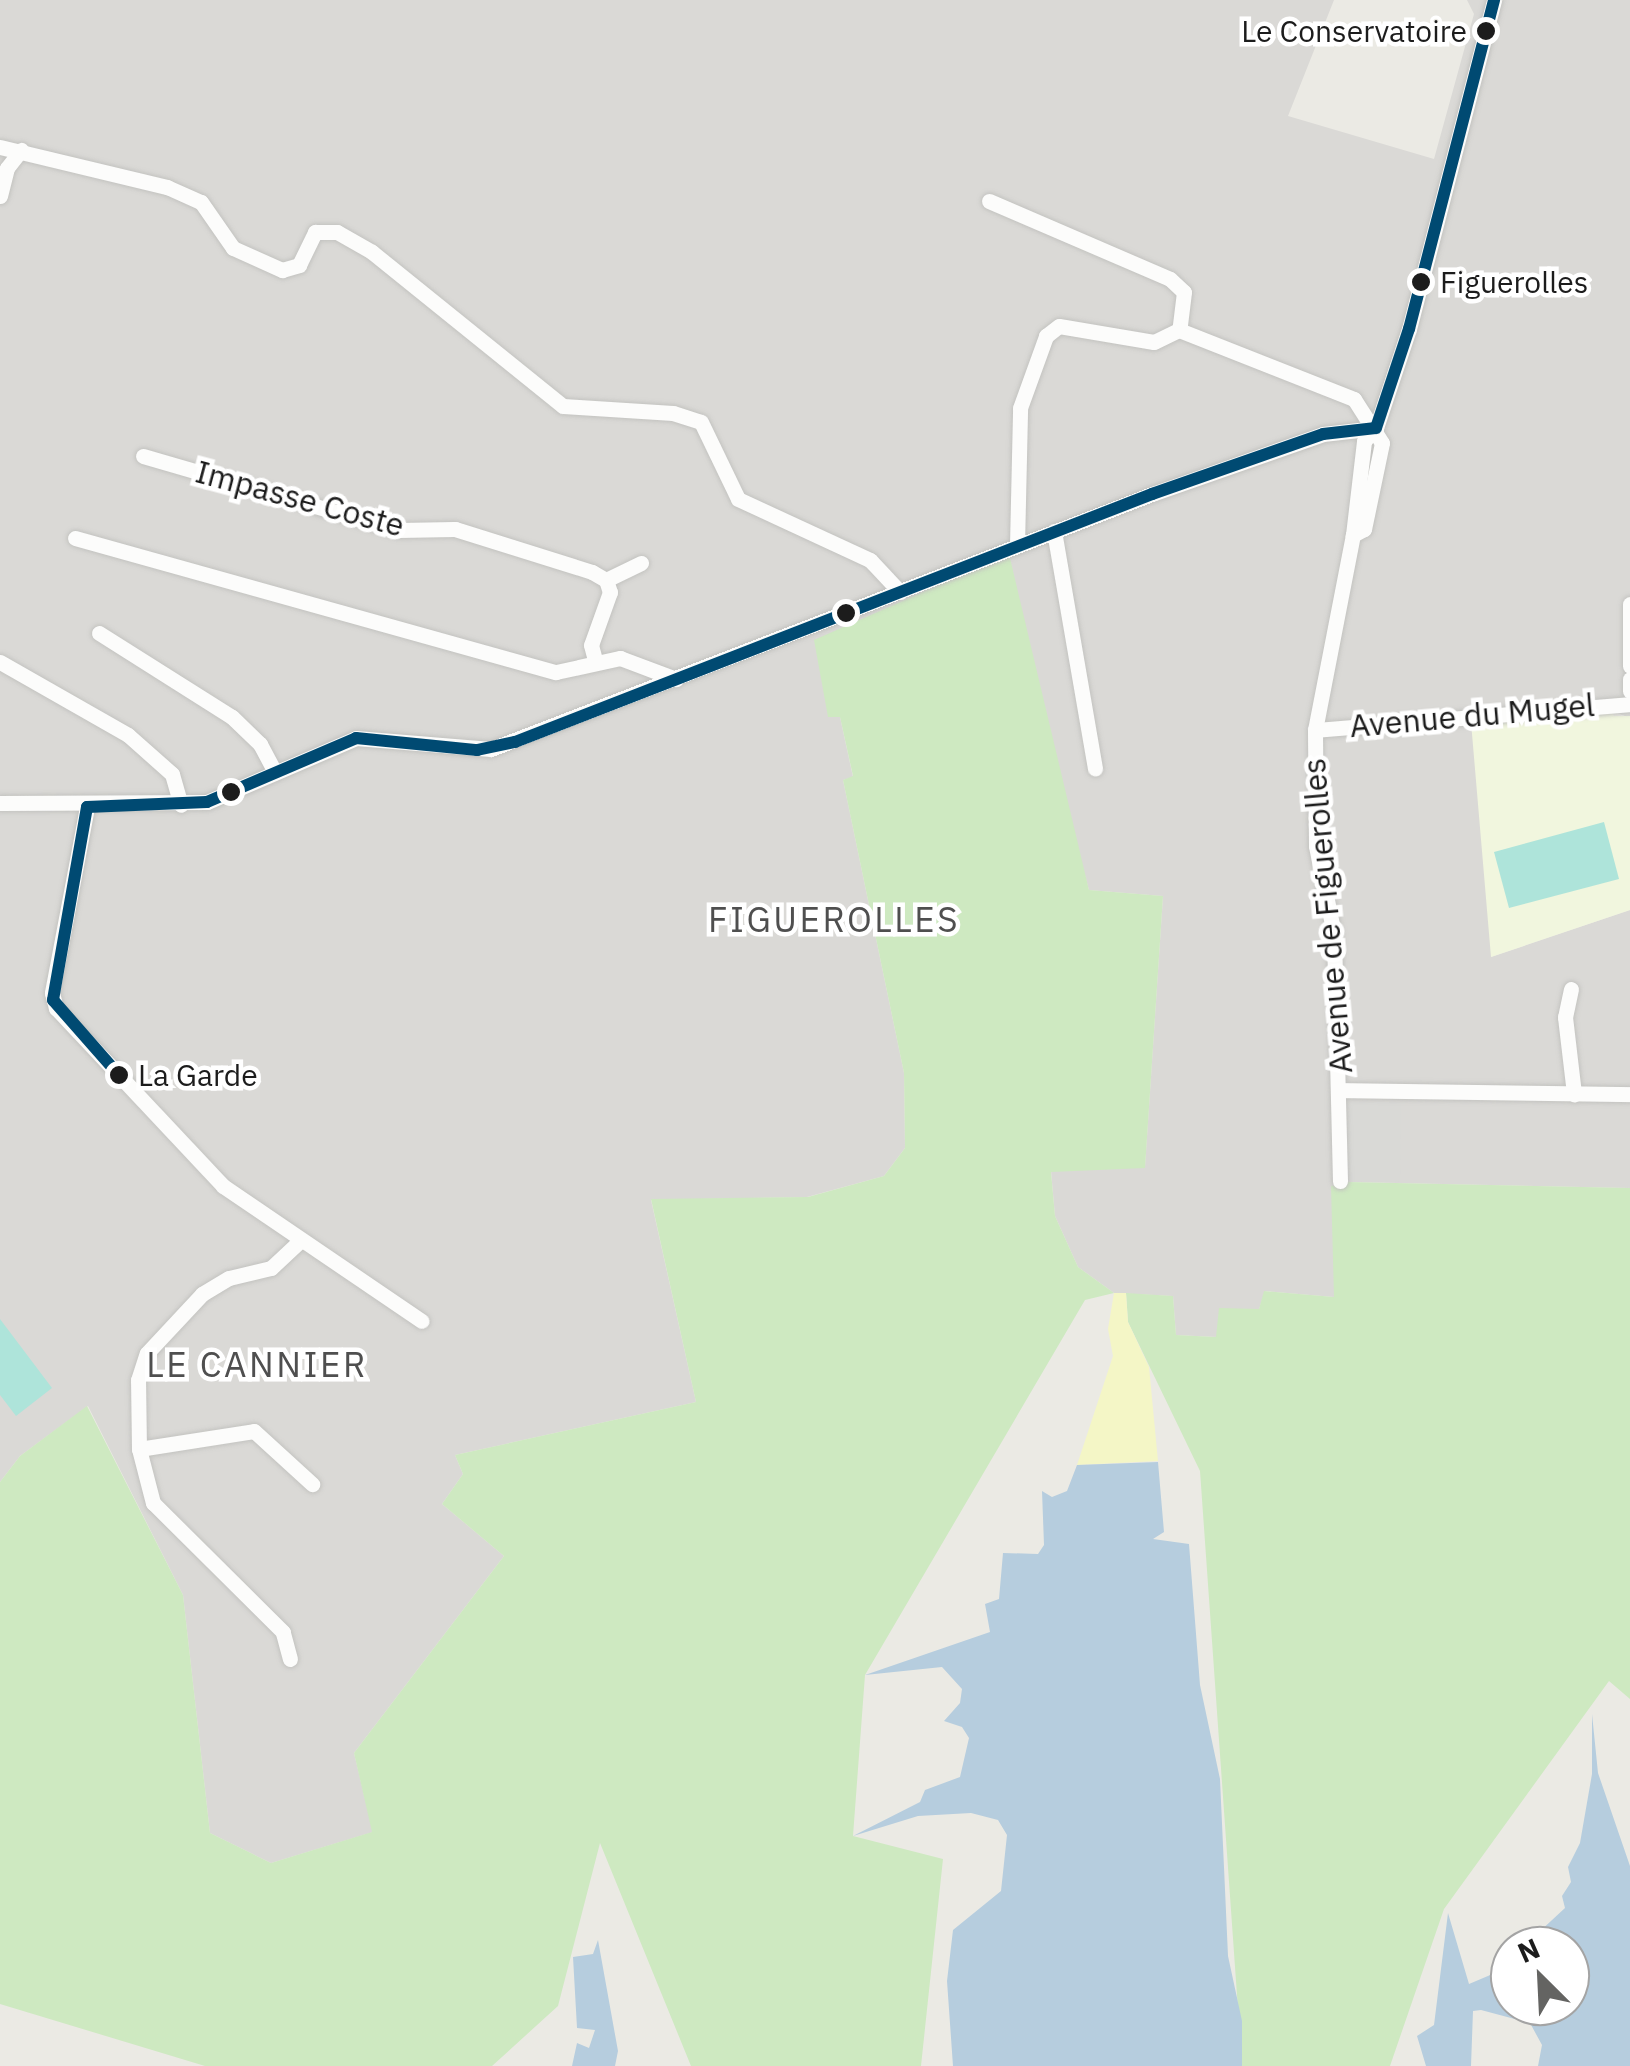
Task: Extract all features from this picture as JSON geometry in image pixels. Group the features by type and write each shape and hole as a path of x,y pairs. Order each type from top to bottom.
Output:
{"street":[{"name":"Avenue de Figuerolles","path":"1340,1182 1341,1090 1334,934 1316,846 1315,730 1354,535 1364,529 1382,443 1376,428 1409,329 1494,0"},
{"path":"0,147 167,187 200,202 233,248 282,270 299,265 314,232 337,232 372,252 563,406 673,413 701,422 738,499 870,560 900,592"},
{"path":"0,196 7,168 21,150"},
{"path":"989,201 1170,278 1184,292 1179,330"},
{"path":"1017,545 1020,408 1046,336 1059,326 1154,342 1179,330 1354,399 1376,428"},
{"path":"0,803 87,807 206,802 356,738 491,749 1054,531 1323,434 1376,428"},
{"name":"Impasse Coste","path":"143,456 398,530 454,529 606,580"},
{"path":"1054,531 1095,768"},
{"path":"74,538 556,672 594,660 620,658 676,679"},
{"path":"594,660 592,645 610,592 606,580 641,564"},
{"path":"1628,612 1630,666"},
{"path":"99,633 232,718 260,744 276,772"},
{"path":"0,662 128,735 172,774 181,805"},
{"path":"1630,679 1630,691"},
{"name":"Avenue du Mugel","path":"1315,730 1630,704"},
{"path":"87,807 52,992 56,1008 222,1186 299,1242 422,1321"},
{"path":"1571,988 1565,1018 1574,1094"},
{"path":"1341,1090 1630,1094"},
{"path":"290,1659 283,1632 153,1504 139,1449 138,1380 147,1353 213,1286 271,1268 299,1242"},
{"path":"139,1449 254,1431 312,1484"}],"shaded area":[{"path":"0,0 1334,0 1288,116 1434,159 1474,14 1467,0 1630,0 1630,718 1612,711 1491,957 1630,910 1630,1188 1349,1182 1334,1297 1265,1291 1259,1309 1217,1337 1176,1335 1173,1296 1114,1293 1078,1267 1055,1216 1051,1171 1145,1167 1163,896 1089,890 1071,824 840,717 853,777 843,780 904,1073 905,1148 884,1176 807,1197 651,1200 696,1402 455,1455 463,1474 442,1504 504,1556 354,1753 373,1832 271,1863 210,1833 183,1595 88,1406 20,1456 0,1482"},
{"path":"1009,554 1089,890 1163,896 1145,1168 1051,1172 1055,1216 1078,1267 1114,1293 1085,1300 865,1675 853,1836 943,1859 921,2066 691,2066 600,1843 558,2006 492,2066 205,2066 0,2004 0,1482 20,1456 87,1406 183,1595 210,1833 271,1863 372,1832 354,1753 504,1556 442,1504 463,1474 455,1455 696,1402 651,1199 808,1197 884,1176 905,1148 904,1073 843,780 853,776 840,717 828,717 814,640"},
{"path":"1612,710 1614,716 1630,716 1630,910 1491,957 1471,722"},
{"path":"1604,822 1619,879 1509,908 1494,852"},
{"path":"1341,1102 1401,1102 1400,1182 1340,1181"},
{"path":"1348,1182 1630,1188 1630,1699 1609,1681 1444,1909 1390,2066 1242,2066 1200,1471 1128,1322 1126,1293 1173,1296 1176,1335 1216,1337 1219,1308 1259,1309 1264,1291 1334,1297 1331,1186"},
{"path":"0,1319 52,1388 16,1416 0,1395"},
{"path":"1158,1462 1164,1532 1153,1539 1189,1544 1200,1685 1220,1779 1228,1956 1242,2021 1242,2066 953,2066 947,1981 953,1930 1001,1891 1007,1835 998,1820 971,1813 918,1816 853,1836 920,1802 925,1790 960,1777 969,1738 962,1727 944,1721 960,1703 962,1689 942,1667 865,1675 990,1632 985,1604 999,1599 1003,1553 1038,1554 1044,1545 1042,1491 1052,1497 1067,1491 1077,1465"},
{"path":"1592,1714 1598,1773 1630,1866 1630,2066 1538,2066 1542,2045 1532,2026 1590,2026 1590,1926 1546,1926 1565,1908 1562,1896 1571,1882 1568,1867 1580,1843 1592,1774"},
{"path":"1448,1913 1469,1984 1490,1975 1490,2012 1473,2011 1471,2066 1426,2066 1417,2036 1434,2025"},
{"path":"598,1940 618,2051 615,2066 572,2066 577,2043 589,2048 595,2030 577,2028 573,1957 593,1954"}],"sand":[{"path":"1114,1293 1126,1293 1128,1322 1149,1367 1158,1461 1077,1465 1113,1356 1108,1329"}],"transit line":[{"path":"1376,428 1409,329 1494,0"},
{"path":"87,807 207,802 356,738 477,750 515,742 1152,494 1323,434 1376,428"},
{"path":"87,807 53,1000 119,1075"}],"place":[{"name":"Le Conservatoire","path":"1486,31"},
{"name":"Figuerolles","path":"1421,282"},
{"name":"La Garde","path":"119,1075"}],"district":[{"name":"FIGUEROLLES","path":"834,919"},
{"name":"LE CANNIER","path":"257,1364"}]}
